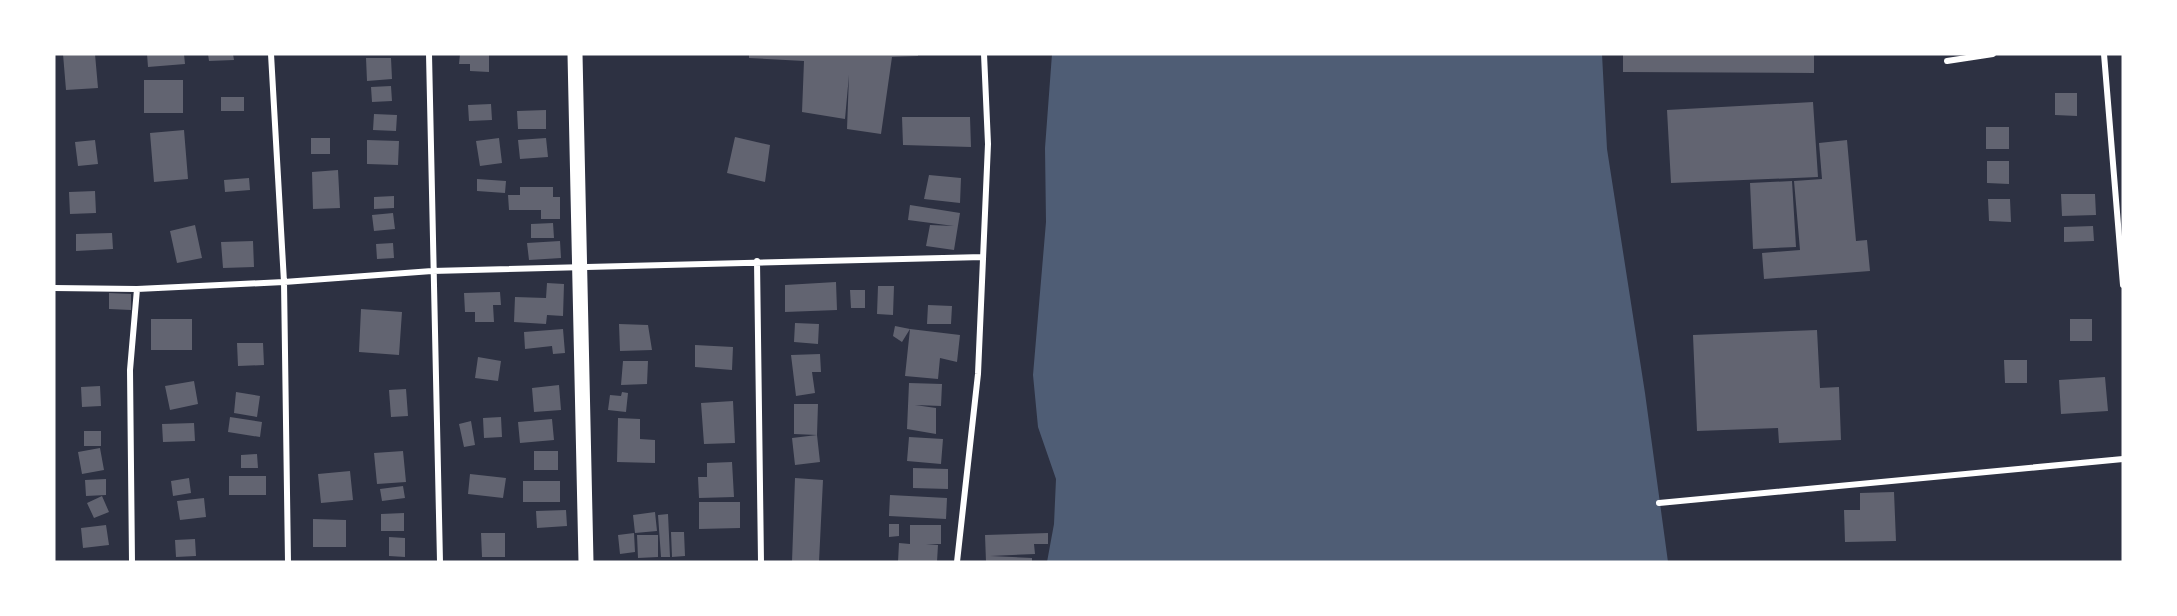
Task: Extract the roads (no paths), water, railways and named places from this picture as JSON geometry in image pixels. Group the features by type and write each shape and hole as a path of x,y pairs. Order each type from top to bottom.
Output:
{"main road":[{"path":"575,54 586,562"}],"street":[{"path":"271,54 284,282 288,562"},
{"path":"429,54 440,562"},
{"path":"957,562 978,374 988,144 984,54"},
{"path":"1947,61 1993,54"},
{"path":"2104,54 2123,285"},
{"path":"54,288 137,288 284,282 432,271 983,257"},
{"path":"757,261 761,562"},
{"path":"132,562 130,370 137,288"},
{"path":"1659,502 2123,459"}],"water":[{"path":"1052,54 1602,54 1607,149 1645,393 1668,562 1047,562 1054,524 1056,479 1038,427 1033,375 1046,222 1045,148"}]}
